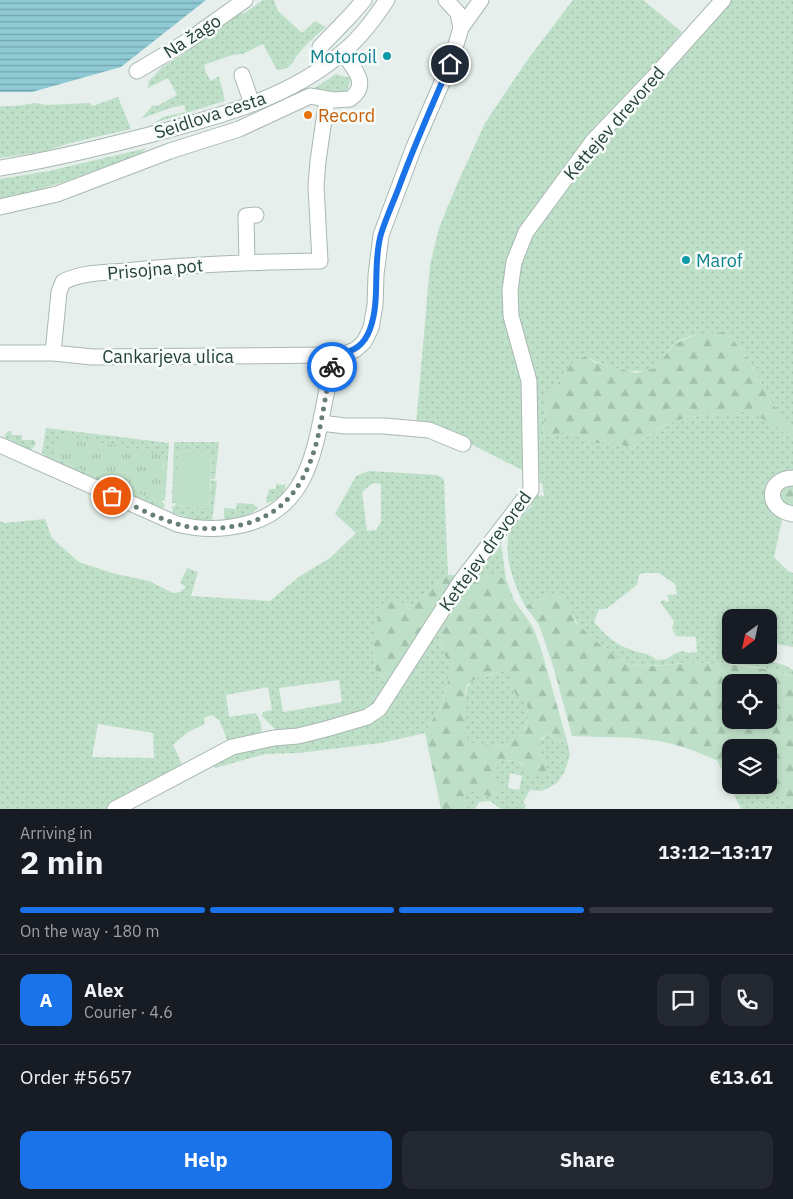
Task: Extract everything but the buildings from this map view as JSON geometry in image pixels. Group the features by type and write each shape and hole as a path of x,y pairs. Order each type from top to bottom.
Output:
{"street":[{"name":"Na žago","path":"137,70 186,42 245,0"},
{"path":"320,47 364,0"},
{"name":"Seidlova cesta","path":"0,168 68,155 180,127 252,104 282,91 343,53 373,22 387,0"},
{"path":"446,0 458,13 461,28"},
{"name":"Cankarjeva ulica","path":"0,353 53,353 92,357 336,355 355,350 364,342 371,328 375,305 376,275 381,235 414,147 450,64 461,28 481,0"},
{"name":"Kettejev drevored","path":"116,809 232,747 274,738 298,736 326,729 367,717 379,709 461,581 531,490 529,381 511,316 510,290 514,262 526,232 593,141 723,0"},
{"path":"0,207 57,194 170,151 238,129 310,96 327,100 350,98 359,89 360,82 343,53"},
{"path":"242,76 252,104"},
{"name":"Prisojna pot","path":"53,353 59,292 63,282 66,280 97,274 247,262 320,261 316,186 327,100"},
{"path":"247,262 246,216 256,215"},
{"path":"0,445 178,524 205,529 230,527 254,522 280,508 293,494 312,458 336,355"},
{"path":"321,423 429,430 463,444"},
{"path":"793,478 778,482 772,496 773,503 778,508 793,514"}],"green space":[{"path":"263,0 274,0 278,11 302,33 315,21 326,27 306,45 289,67 282,70 277,70 263,44 243,54 232,55 204,65 211,81 219,76 225,101 154,123 163,117 186,112 184,105 141,119 153,105 157,106 177,95 168,78 148,88 149,81 162,67 182,55 238,8 243,14"},
{"path":"573,0 643,0 682,32 612,113 730,0 793,0 793,428 775,407 737,345 726,333 713,333 699,334 680,340 674,344 658,366 648,370 629,371 620,369 585,356 571,364 547,397 543,434 551,436 564,432 594,443 616,443 633,449 655,431 676,421 700,416 745,412 757,415 768,421 793,440 793,475 773,511 782,520 774,557 788,571 793,573 793,647 778,644 778,609 722,609 722,664 639,665 623,661 609,653 587,635 574,619 570,609 548,596 525,606 510,567 508,539 512,526 519,516 531,507 531,499 537,495 544,496 542,482 537,485 524,471 461,439 416,425 430,265 439,228 485,123 528,59","holes":["551,184 558,196 536,214 530,214","643,573 659,573 675,584 677,594 667,595 668,602 663,600 660,602 674,621 672,628 676,636 696,637 697,652 688,653 682,651 667,659 656,660 649,655 628,649 617,643 607,636 594,622 599,609 606,609 637,585 639,575"]},
{"path":"336,74 350,78 347,90 343,92 316,91 313,89"},
{"path":"118,97 131,129 70,143 46,151 0,158 0,106 36,103 45,105 90,103 92,106"},
{"path":"147,148 141,153 71,179 36,191 0,200 0,179 49,171"},
{"path":"726,332 737,344 775,407 793,428 793,440 762,418 745,412 700,416 677,421 655,431 633,449 616,443 594,443 564,432 551,436 543,434 547,397 571,364 585,356 594,362 636,373 656,368 674,344 703,333"},
{"path":"46,428 169,443 165,501 162,500 164,456 53,458 165,504 164,507 162,508 48,459 42,453"},
{"path":"8,431 11,431 12,435 22,435 22,440 34,440 36,444 31,450 6,438 5,435"},
{"path":"61,435 164,455 162,503 53,458"},
{"path":"174,442 219,442 215,479 211,479 212,453 179,451 176,503 172,503"},
{"path":"179,451 212,453 209,508 175,506"},
{"path":"369,471 437,475 444,479 448,575 434,585 412,606 394,601 373,642 375,669 391,686 376,708 283,733 274,728 262,716 263,712 272,710 268,687 226,695 229,717 256,713 261,723 262,734 229,744 219,720 212,715 204,718 205,724 188,732 173,745 184,768 112,809 0,809 0,521 4,523 45,519 52,538 79,562 112,573 149,581 173,593 180,592 186,587 180,583 187,568 198,572 191,596 270,601 300,576 330,558 356,533 335,514 356,476","holes":["373,483 381,484 381,522 376,530 367,531 362,492","339,680 342,702 283,712 279,688","98,724 153,733 154,758 92,757"]},
{"path":"211,480 217,481 212,521 196,520 173,513 172,506 209,508"},
{"path":"793,481 793,506 778,501 780,485"},
{"path":"276,484 286,485 284,491 280,496 268,503 266,502 269,489 276,489"},
{"path":"237,503 253,504 258,508 242,517 224,519 224,508 236,509"},
{"path":"500,537 506,579 496,575 488,575 471,583 467,580"},
{"path":"489,574 506,579 514,600 533,627 567,741 559,742 550,734 541,738 538,752 547,763 545,775 531,774 522,764 515,760 501,761 494,774 500,791 497,796 492,797 470,790 464,793 464,800 468,809 441,809 425,733 442,703 451,671 441,644 444,624 437,622 467,580 471,583","holes":["502,671 508,673 515,694 527,704 528,720 525,730 506,747 478,745 468,742 465,694 467,685 476,678"]},
{"path":"448,575 454,575 458,580 391,686 375,669 373,642 378,617 384,606 394,601 412,606 434,585"},
{"path":"565,595 575,622 608,652 623,661 638,665 716,663 774,670 793,677 793,804 776,794 777,739 722,739 722,763 677,745 655,740 572,736 542,633 539,625 525,606 548,596"},
{"path":"437,622 444,624 441,644 451,671 442,703 425,733 381,743 298,753 265,754 215,768 212,765 217,760 258,746 363,723"},
{"path":"727,664 778,664 793,670 793,677 783,673 757,667"},
{"path":"502,671 509,673 515,694 527,704 527,725 522,733 506,747 478,745 467,742 465,698 470,682 477,677 489,676"},
{"path":"550,734 559,742 567,741 570,754 565,771 557,783 542,791 530,790 523,803 526,805 525,809 501,809 490,801 479,802 475,809 468,809 464,800 464,793 470,790 478,792 500,791 493,774 501,761 516,760 525,767 547,763 538,752 539,743","holes":["510,773 522,776 519,790 508,788"]},
{"path":"717,760 722,762 722,770"},
{"path":"734,794 776,794 793,804 793,809 741,809"}],"water":[{"path":"0,0 206,0 121,67 32,92 0,92"}],"way so far":[{"path":"112,496 178,524 198,529 230,527 254,522 280,508 293,494 312,458 332,367"}],"place":[{"name":"Motoroil","path":"387,56"},
{"name":"Record","path":"308,115"},
{"name":"Marof","path":"686,260"}],"route":[{"path":"332,367 336,355 355,350 364,342 371,328 375,305 376,275 381,235 414,147 450,64"}]}
